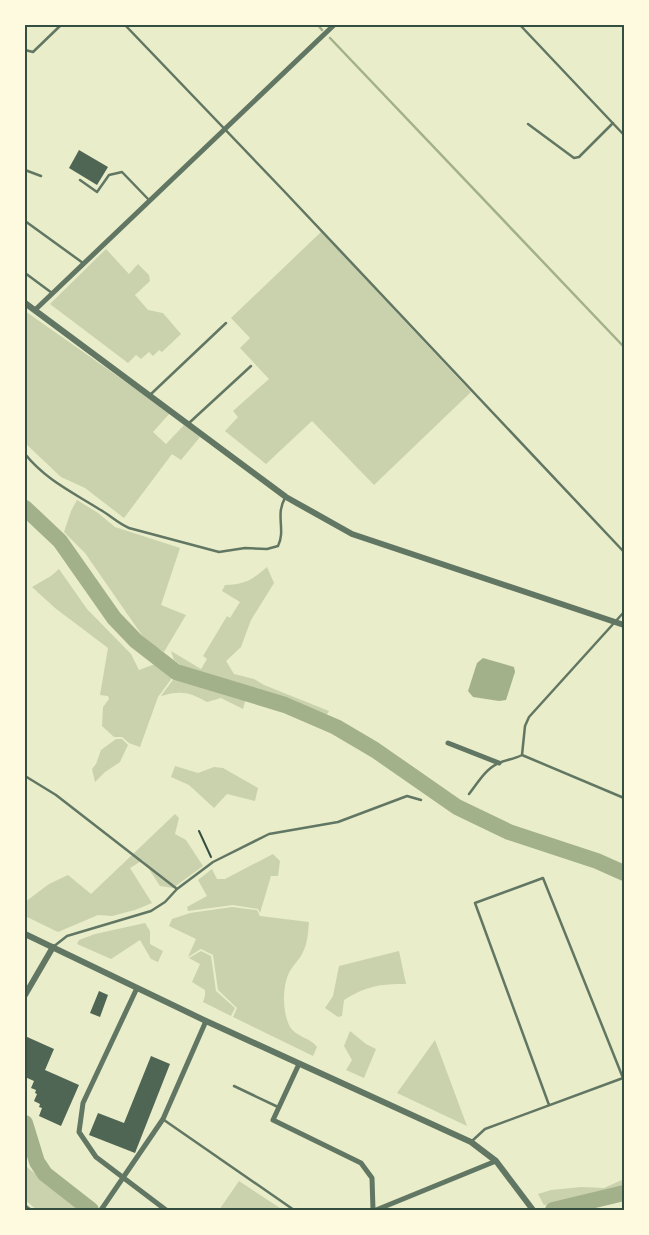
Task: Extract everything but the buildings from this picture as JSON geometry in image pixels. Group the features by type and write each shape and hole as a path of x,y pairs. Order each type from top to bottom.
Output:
{"street":[{"path":"35,310 334,25"},
{"path":"25,302 286,496 352,534 624,626"},
{"path":"448,743 499,763"},
{"path":"25,934 206,1021 471,1142 496,1161 533,1210"},
{"path":"25,995 53,947"},
{"path":"137,988 83,1103 79,1132 96,1157 166,1210"},
{"path":"102,1210 163,1119 206,1021"},
{"path":"299,1064 273,1120 361,1163 372,1178 375,1210 496,1161"},
{"path":"25,1207 29,1210"}],"lane":[{"path":"25,50 33,52 61,25"},
{"path":"125,25 624,552"},
{"path":"520,25 624,135"},
{"path":"528,124 574,158 579,156 613,123"},
{"path":"25,170 41,176"},
{"path":"80,180 97,192 109,175 122,172 149,200"},
{"path":"25,221 83,263"},
{"path":"25,273 52,293"},
{"path":"150,395 226,323"},
{"path":"189,424 251,366"},
{"path":"25,454 46,476 106,513 118,524 218,552 278,546 282,538 280,506 286,496"},
{"path":"522,755 524,726 529,717 624,612"},
{"path":"469,794 490,768 522,755 624,798"},
{"path":"25,776 56,795 178,889"},
{"path":"53,947 67,936 151,911 218,859 269,834 338,822 407,796 421,800"},
{"path":"471,1142 485,1129 623,1078 543,878 475,903 549,1105"},
{"path":"234,1086 279,1108"},
{"path":"163,1119 294,1210"}],"path":[{"path":"199,832 208,852"}],"shaded area":[{"path":"321,232 471,392 374,485 312,421 266,464 225,431 238,417 233,411 269,379 240,348 250,338 231,318"},
{"path":"106,249 129,274 138,264 149,275 150,281 135,295 148,310 163,313 181,334 162,352 159,350 153,356 149,352 141,359 136,355 128,363 50,304"},
{"path":"25,311 170,413 153,432 166,444 184,425 200,437 181,460 172,454 124,518 85,488 61,477 25,443"},
{"path":"77,500 98,513 115,527 180,548 161,605 186,615 164,652 146,641 85,553 64,532"},
{"path":"267,567 274,583 251,620 241,647 226,661 234,674 254,679 264,685 329,711 326,716 263,692 200,675 183,667 174,660 171,651 201,669 207,659 203,656 227,616 230,618 240,602 222,591 225,585 238,584 248,580"},
{"path":"59,569 87,609 131,654 139,670 155,664 172,678 158,697 140,747 129,743 122,737 114,737 102,726 103,707 109,699 108,696 100,695 108,648 55,608 32,587"},
{"path":"483,658 514,667 515,672 506,700 499,701 473,697 468,691 477,663"},
{"path":"175,677 246,698 243,709 221,698 207,702 185,693 161,696"},
{"path":"116,739 122,739 128,745 120,762 105,772 95,782 92,769 101,750"},
{"path":"175,766 198,773 214,767 223,768 258,788 255,801 227,794 214,808 189,785 171,777"},
{"path":"175,814 179,818 175,834 186,840 203,866 173,888 160,886 143,860 130,868 152,903 112,916 98,915 58,932 25,916 25,902 49,884 68,875 91,894"},
{"path":"273,854 280,861 278,876 271,876 260,913 258,909 233,905 188,911 187,907 207,896 198,880 212,869 217,879 225,879"},
{"path":"232,907 257,910 260,916 309,922 308,937 302,955 287,977 284,991 284,1006 290,1027 317,1047 313,1056 233,1017 237,1008 218,990 213,955 201,949 188,957 196,939 169,926 172,919 190,913"},
{"path":"145,923 150,931 150,944 163,951 158,962 151,959 140,940 111,959 77,944 79,940 95,934"},
{"path":"201,951 211,956 216,991 235,1008 231,1016 203,1002 205,990 192,982 200,964 189,958"},
{"path":"399,951 406,984 373,987 352,995 344,1000 342,1016 338,1017 325,1008 333,996 339,966"},
{"path":"350,1031 366,1044 376,1049 364,1078 346,1070 352,1060 344,1046"},
{"path":"435,1040 467,1126 397,1093"},
{"path":"25,1160 27,1167 79,1210 37,1210 25,1200"},
{"path":"624,1179 624,1189 561,1204 544,1205 538,1194 551,1190 581,1187 604,1188"},
{"path":"239,1181 283,1210 219,1210"}],"waterway":[{"path":"318,25 322,30"},
{"path":"330,38 624,347"},
{"path":"25,508 60,541 114,618 136,641 176,672 285,705 336,727 375,750 457,807 509,832 597,861 624,873"},
{"path":"25,1123 37,1162 45,1174 91,1210"},
{"path":"553,1210 624,1193"}]}
